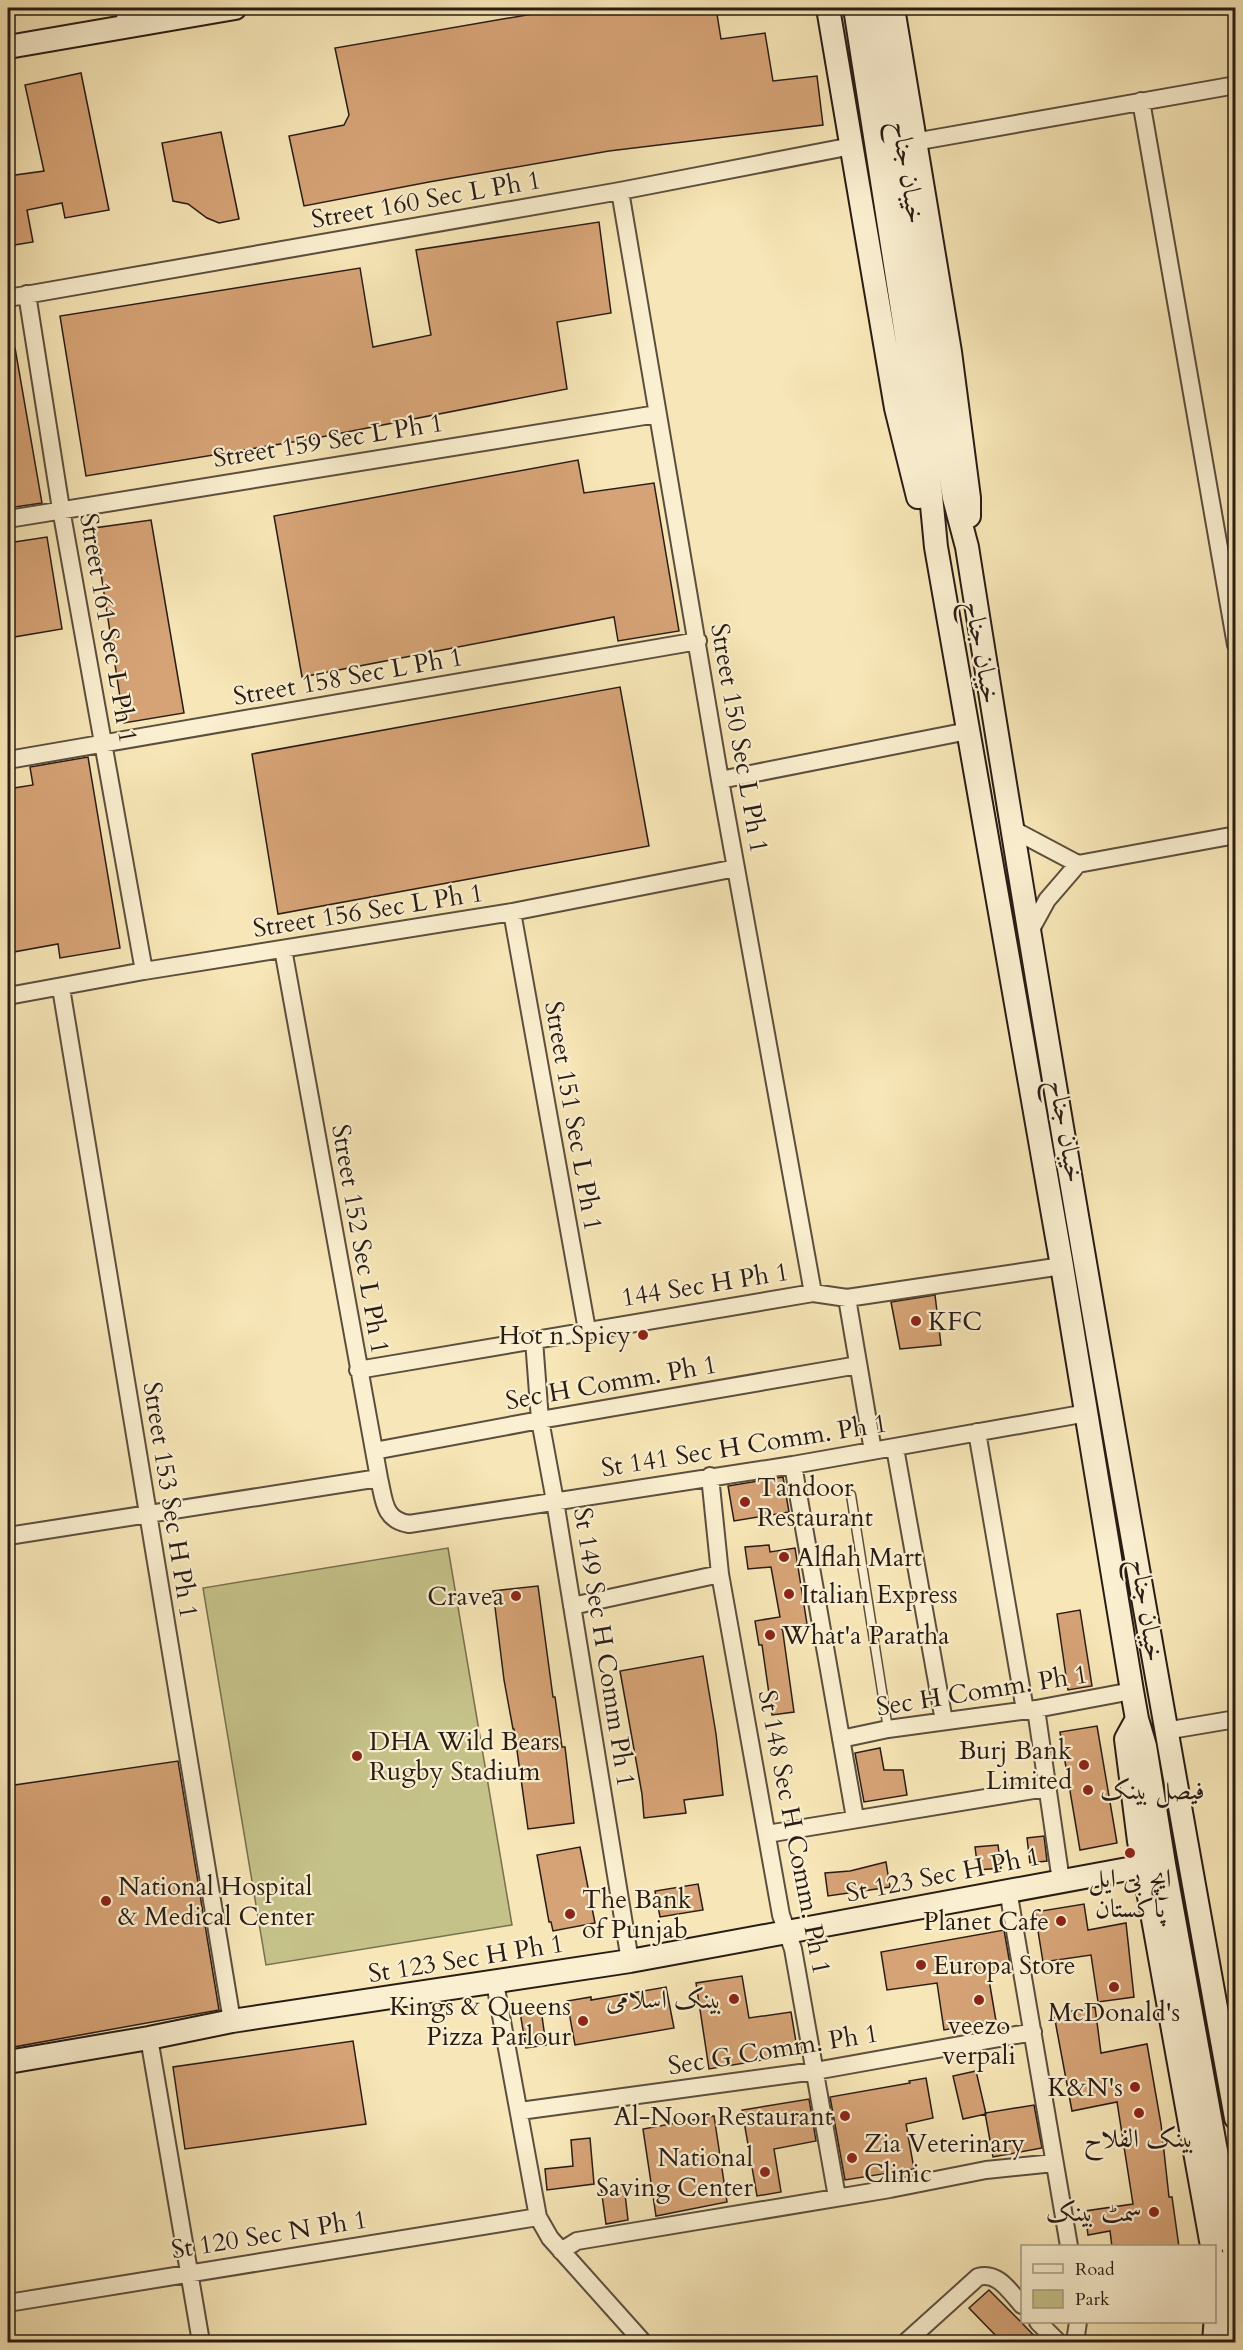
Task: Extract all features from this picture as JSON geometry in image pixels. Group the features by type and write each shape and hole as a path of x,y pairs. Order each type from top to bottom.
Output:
{"main road":[{"path":"8,47 125,17 235,8"},
{"path":"828,8 864,232 896,408 919,499 936,547"},
{"name":"خیبان جناح","path":"855,8 931,495 936,547 1062,1266 1132,1691 1145,1746 1164,1864 1236,2261"},
{"name":"خیبان جناح","path":"872,8 954,498 967,547 1029,933 1165,1731 1236,2118"},
{"path":"893,8 950,352 969,498 967,547"},
{"path":"1137,1719 1126,1739 1144,1866 1212,2245"},
{"name":"St 123 Sec H Ph 1","path":"8,2062 232,2021 495,1983 787,1934 1008,1890 1144,1866"},
{"path":"1216,2268 1234,2321"},
{"path":"1214,2343 1215,2323"}],"street":[{"path":"914,142 1236,86"},
{"path":"1141,101 1236,645"},
{"name":"Street 160 Sec L Ph 1","path":"8,298 620,191 852,146"},
{"name":"Street 150 Sec L Ph 1","path":"620,191 720,780 813,1293"},
{"name":"Street 161 Sec L Ph 1","path":"27,294 61,509 144,971"},
{"name":"Street 159 Sec L Ph 1","path":"8,519 657,414"},
{"name":"Street 158 Sec L Ph 1","path":"8,760 698,641"},
{"path":"720,780 968,731"},
{"path":"1012,829 1078,864 1236,836"},
{"path":"1029,933 1047,900 1078,864"},
{"name":"Street 156 Sec L Ph 1","path":"8,996 144,971 512,912 736,868"},
{"name":"Street 151 Sec L Ph 1","path":"512,912 587,1330"},
{"name":"Street 152 Sec L Ph 1","path":"283,949 379,1478 388,1515 398,1522 409,1524"},
{"name":"Street 153 Sec H Ph 1","path":"61,988 146,1514 232,2021"},
{"name":"144 Sec H Ph 1","path":"358,1370 813,1293 848,1298 1062,1266"},
{"path":"848,1298 873,1451"},
{"name":"St 149 Sec H Comm Ph 1","path":"534,1340 540,1420 630,1961"},
{"name":"Sec H Comm. Ph 1","path":"374,1451 858,1365"},
{"name":"St 141 Sec H Comm. Ph 1","path":"409,1524 793,1465 1087,1413"},
{"path":"976,1432 1046,1788 1061,1881"},
{"path":"895,1448 944,1721"},
{"path":"793,1465 855,1818"},
{"name":"St 148 Sec H Comm. Ph 1","path":"710,1476 720,1574 781,1915 793,1949 837,2197"},
{"path":"8,1536 379,1478"},
{"path":"572,1606 720,1574"},
{"name":"Sec H Comm. Ph 1","path":"841,1739 888,1729 1031,1710 1132,1691"},
{"path":"1165,1731 1236,1719"},
{"path":"767,1834 1046,1788"},
{"path":"1008,1890 1069,2245"},
{"path":"495,1983 538,2217 544,2230 561,2252 643,2343"},
{"name":"Sec G Comm. Ph 1","path":"520,2111 815,2071 1033,2032"},
{"path":"149,2038 201,2343"},
{"path":"561,2252 572,2242 577,2241 986,2170 1054,2163"},
{"name":"St 120 Sec N Ph 1","path":"8,2303 538,2217"},
{"path":"906,2343 978,2277 990,2275 996,2278 1021,2303"},
{"path":"1039,2323 1058,2343"},
{"path":"1075,2343 1077,2323"}],"lane":[{"path":"851,1495 888,1729"}],"green space":[{"name":"DHA Wild Bears Rugby Stadium","path":"448,1548 512,1925 266,1965 203,1588"}],"building":[{"path":"567,8 716,8 721,39 765,33 773,81 817,76 823,125 609,151 304,206 289,136 344,125 349,115 335,48"},
{"path":"81,73 109,210 65,218 62,203 27,210 33,242 8,246 8,176 44,171 25,85"},
{"path":"221,132 239,219 219,223 207,218 188,204 173,201 162,143"},
{"path":"599,222 611,313 557,322 567,389 311,439 86,476 60,316 360,268 373,347 431,335 416,250"},
{"path":"15,348 42,503 8,508 8,349"},
{"path":"578,460 584,493 654,483 679,631 618,641 614,617 302,677 274,516"},
{"path":"151,520 184,713 124,723 94,528"},
{"path":"47,537 62,629 8,638 8,543"},
{"path":"620,687 649,846 278,914 252,754"},
{"path":"88,757 120,948 60,958 58,944 8,953 8,789 33,785 30,767"},
{"name":"KFC","path":"935,1295 941,1345 900,1349 891,1302"},
{"path":"783,1477 789,1512 734,1521 728,1486"},
{"path":"769,1545 770,1552 795,1548 807,1624 782,1629 794,1712 772,1715 762,1645 759,1645 755,1621 780,1617 771,1567 748,1569 745,1547"},
{"path":"538,1586 553,1697 555,1697 562,1747 565,1747 574,1823 528,1829 514,1729 504,1680 493,1591"},
{"path":"1080,1610 1092,1686 1068,1690 1057,1614"},
{"path":"703,1656 723,1795 684,1800 686,1813 644,1818 642,1794 620,1671"},
{"path":"1097,1726 1117,1843 1080,1850 1060,1732"},
{"path":"880,1748 884,1770 903,1770 907,1795 864,1802 855,1753"},
{"name":"National Hospital & Medical Center","path":"178,1761 219,2010 8,2048 8,1786"},
{"path":"1044,1836 1047,1861 1030,1863 1027,1838"},
{"path":"998,1845 1001,1868 978,1870 975,1847"},
{"path":"580,1847 595,1923 553,1931 551,1922 549,1922 537,1855"},
{"path":"886,1862 890,1887 828,1896 825,1873 850,1871"},
{"path":"698,1884 703,1910 660,1917 655,1891"},
{"path":"1084,1904 1088,1930 1126,1923 1134,1997 1098,2002 1091,1955 1043,1962 1035,1912"},
{"path":"1004,1930 1011,1970 988,1974 996,2021 944,2030 937,1983 887,1990 881,1952"},
{"path":"742,1976 749,2018 791,2012 798,2054 709,2069 696,1983"},
{"path":"666,1987 674,2028 575,2045 567,2001 591,1997 591,2000"},
{"path":"1095,2007 1101,2053 1147,2044 1161,2124 1169,2197 1172,2197 1179,2245 1112,2245 1110,2231 1088,2235 1085,2211 1133,2204 1117,2102 1072,2111 1054,2014"},
{"path":"541,2009 546,2045 526,2048 520,2012"},
{"path":"353,2041 366,2124 185,2149 173,2067"},
{"path":"976,2071 986,2114 963,2119 953,2076"},
{"path":"926,2078 933,2118 906,2124 914,2169 845,2180 830,2097"},
{"path":"809,2099 816,2141 774,2149 781,2192 757,2196 742,2110"},
{"path":"1034,2105 1042,2148 993,2157 985,2113"},
{"path":"714,2116 727,2202 656,2216 643,2129"},
{"path":"590,2138 594,2184 547,2190 545,2169 573,2166 571,2140"},
{"path":"624,2185 628,2220 606,2224 601,2188"},
{"path":"989,2290 1041,2343 1003,2343 969,2308"}],"place":[{"name":"KFC","path":"916,1321"},
{"name":"Hot n Spicy","path":"643,1335"},
{"name":"Tandoor Restaurant","path":"745,1502"},
{"name":"Alflah Mart","path":"784,1557"},
{"name":"Italian Express","path":"789,1594"},
{"name":"Cravea","path":"516,1596"},
{"name":"What'a Paratha","path":"770,1635"},
{"name":"DHA Wild Bears Rugby Stadium","path":"357,1756"},
{"name":"Burj Bank Limited","path":"1084,1765"},
{"name":"فیصل بینک","path":"1088,1790"},
{"name":"ایچ بی ایل پاکستان","path":"1130,1853"},
{"name":"National Hospital & Medical Center","path":"106,1901"},
{"name":"The Bank of Punjab","path":"570,1914"},
{"name":"Planet Cafe","path":"1061,1921"},
{"name":"Europa Store","path":"921,1965"},
{"name":"McDonald's","path":"1114,1987"},
{"name":"بینک اسلامی","path":"734,1999"},
{"name":"veezo verpali","path":"979,2000"},
{"name":"Kings & Queens Pizza Parlour","path":"583,2021"},
{"name":"K&N's","path":"1135,2087"},
{"name":"بینک الفلاح","path":"1139,2113"},
{"name":"Al-Noor Restaurant","path":"845,2116"},
{"name":"Zia Veterinary Clinic","path":"852,2158"},
{"name":"National Saving Center","path":"765,2172"},
{"name":"سمٹ بینک","path":"1154,2212"}]}
